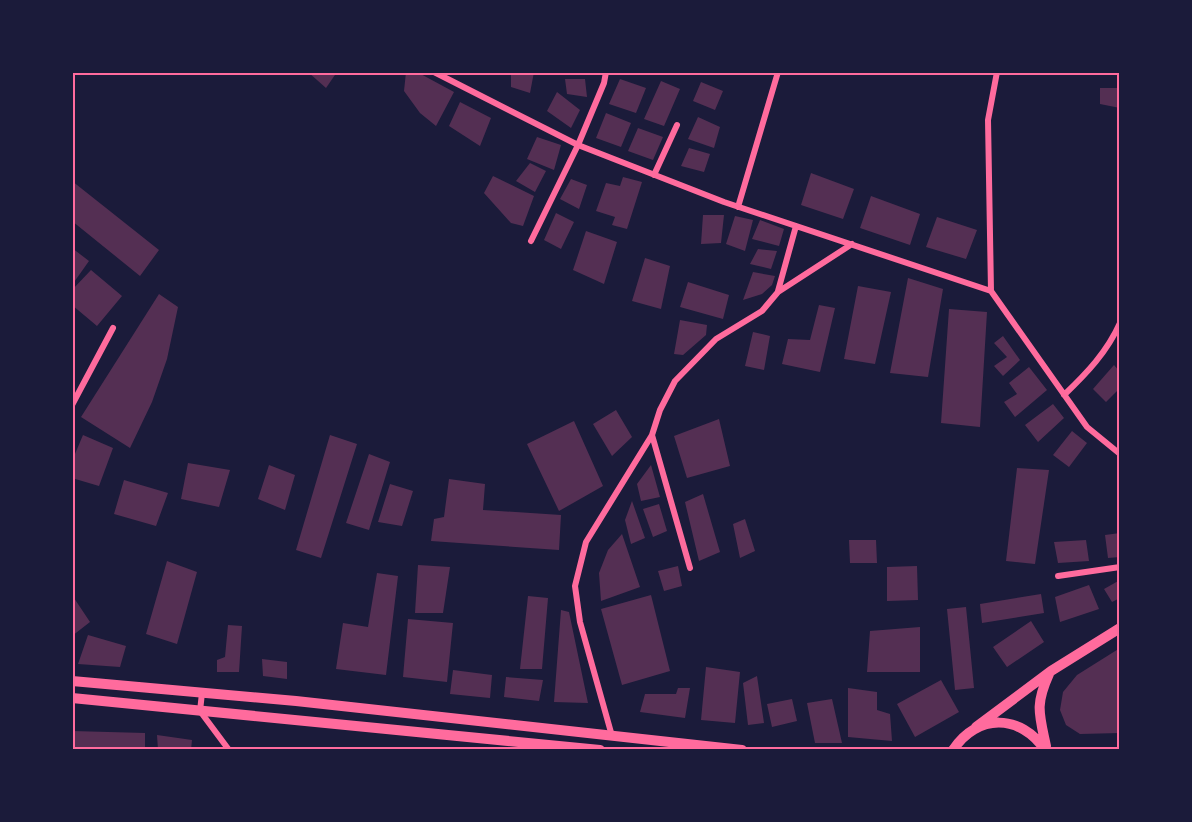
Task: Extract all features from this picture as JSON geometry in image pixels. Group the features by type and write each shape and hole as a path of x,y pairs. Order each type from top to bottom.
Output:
{"main road":[{"path":"953,750 965,735 1051,671 1120,628"},
{"path":"1046,750 1039,709 1040,695 1051,671"},
{"path":"72,681 742,750"},
{"path":"72,698 600,750"},
{"path":"976,727 992,723 1009,723 1025,729 1038,739 1046,750"}],"street":[{"path":"434,72 578,145 654,175 738,207 991,291"},
{"path":"531,241 578,145 604,83 606,72"},
{"path":"738,207 777,72"},
{"path":"997,72 988,120 991,291 1087,427 1120,454"},
{"path":"654,175 676,125"},
{"path":"778,292 796,226"},
{"path":"613,736 580,621 575,586 586,542 652,435 660,410 675,381 716,339 762,311 778,292 852,244"},
{"path":"1065,395 1093,367 1120,323"},
{"path":"72,405 113,328"},
{"path":"652,435 690,568"},
{"path":"1058,576 1120,567"},
{"path":"202,693 201,711 229,750"}],"building":[{"path":"308,72 337,72 326,88"},
{"path":"406,72 417,72 454,92 436,126 420,113 404,91"},
{"path":"511,72 534,72 530,93 511,87"},
{"path":"565,79 585,79 587,97 567,94"},
{"path":"620,79 646,88 636,113 609,104"},
{"path":"661,81 680,89 664,126 644,119"},
{"path":"701,82 723,91 715,110 693,101"},
{"path":"1100,88 1120,88 1120,108 1100,104"},
{"path":"557,92 580,110 571,128 547,111"},
{"path":"460,102 491,118 480,146 449,126"},
{"path":"606,113 631,123 621,147 596,138"},
{"path":"698,117 720,127 714,148 688,139"},
{"path":"638,128 663,137 653,160 628,151"},
{"path":"537,137 561,145 554,170 527,159"},
{"path":"689,148 710,154 704,172 681,166"},
{"path":"530,163 546,171 535,192 516,181"},
{"path":"811,173 854,189 843,219 801,205"},
{"path":"493,176 534,196 523,226 511,223 484,193"},
{"path":"623,177 642,182 627,229 612,225 615,217 596,211 606,183 620,186"},
{"path":"571,179 587,185 579,209 560,199"},
{"path":"72,181 159,250 140,276 72,221"},
{"path":"871,196 920,214 910,245 860,228"},
{"path":"556,213 574,222 561,249 544,240"},
{"path":"703,215 724,215 721,243 701,244"},
{"path":"735,216 753,220 745,251 726,244"},
{"path":"937,217 977,230 966,259 926,247"},
{"path":"760,220 784,229 779,246 752,239"},
{"path":"586,231 617,242 604,284 573,270"},
{"path":"72,248 89,261 72,285"},
{"path":"758,249 777,251 771,269 750,264"},
{"path":"645,258 670,266 661,309 632,301"},
{"path":"91,270 122,296 97,326 72,305 72,290"},
{"path":"753,272 775,276 772,285 762,294 743,300"},
{"path":"908,278 943,289 928,377 890,373"},
{"path":"688,282 729,295 723,319 680,307"},
{"path":"858,286 891,292 875,364 844,359"},
{"path":"159,294 178,307 167,359 152,402 130,448 81,417"},
{"path":"819,305 835,308 820,372 782,364 788,339 810,340"},
{"path":"949,309 987,312 980,427 941,423"},
{"path":"680,320 707,325 706,335 683,355 674,354"},
{"path":"753,332 770,336 764,370 745,366"},
{"path":"1003,336 1020,360 1003,376 994,366 1007,357 994,343"},
{"path":"1114,365 1120,372 1120,388 1106,402 1093,389"},
{"path":"1029,367 1047,390 1015,417 1004,402 1017,394 1009,383"},
{"path":"1053,404 1064,418 1038,442 1025,425"},
{"path":"616,410 632,437 612,456 593,424"},
{"path":"719,419 730,466 687,478 674,436"},
{"path":"574,421 603,486 559,511 527,444"},
{"path":"1072,431 1087,443 1069,467 1053,455"},
{"path":"83,435 113,448 99,486 72,478 72,461"},
{"path":"330,435 357,444 321,558 296,550"},
{"path":"369,454 390,462 369,530 346,523"},
{"path":"188,463 230,470 219,507 181,499"},
{"path":"269,465 295,475 285,510 258,499"},
{"path":"651,465 660,497 641,501 637,484"},
{"path":"1017,468 1049,470 1035,564 1006,561"},
{"path":"449,479 485,484 483,510 561,515 559,550 431,541 434,519 444,517"},
{"path":"124,480 168,493 156,526 114,514"},
{"path":"390,484 413,491 402,526 378,522"},
{"path":"703,494 720,552 699,561 685,502"},
{"path":"632,501 645,538 631,544 625,520"},
{"path":"659,504 667,531 653,537 643,509"},
{"path":"745,519 755,551 740,558 733,524"},
{"path":"1120,533 1120,557 1108,558 1105,535"},
{"path":"622,534 640,587 601,601 599,573 608,550"},
{"path":"849,540 876,540 877,563 850,563"},
{"path":"1086,540 1089,561 1058,563 1054,542"},
{"path":"167,561 197,572 177,644 146,634"},
{"path":"418,565 450,567 443,613 415,613"},
{"path":"678,566 682,586 664,591 658,571"},
{"path":"917,566 918,600 887,601 887,567"},
{"path":"377,573 398,576 386,675 336,669 343,623 368,627"},
{"path":"1120,580 1120,598 1112,602 1104,589"},
{"path":"1089,585 1099,609 1060,622 1055,597"},
{"path":"1041,594 1044,613 982,623 980,604"},
{"path":"72,595 90,622 72,636"},
{"path":"651,595 670,671 622,685 601,609"},
{"path":"528,596 548,598 542,669 520,669"},
{"path":"966,607 974,688 955,690 947,609"},
{"path":"561,610 569,612 588,703 554,702"},
{"path":"408,619 453,623 447,682 403,677"},
{"path":"1031,621 1044,642 1007,667 993,647"},
{"path":"228,625 242,626 239,672 217,672 217,660 225,657"},
{"path":"920,627 920,672 867,672 870,631"},
{"path":"88,635 126,646 120,667 78,664"},
{"path":"1120,648 1120,733 1080,734 1066,725 1060,710 1063,692 1077,675"},
{"path":"262,659 287,662 287,679 263,676"},
{"path":"706,667 740,672 735,723 701,720"},
{"path":"453,670 492,675 490,698 450,694"},
{"path":"757,676 764,723 748,725 743,683"},
{"path":"506,677 543,680 539,701 504,697"},
{"path":"941,680 959,712 915,737 897,704"},
{"path":"678,688 690,688 685,718 640,712 645,694 676,694"},
{"path":"848,688 877,692 877,710 890,714 892,741 848,737"},
{"path":"792,699 797,721 772,727 767,704"},
{"path":"832,699 842,743 815,743 807,703"},
{"path":"72,731 145,733 145,750 72,750"},
{"path":"157,735 192,740 191,750 158,750"}]}
